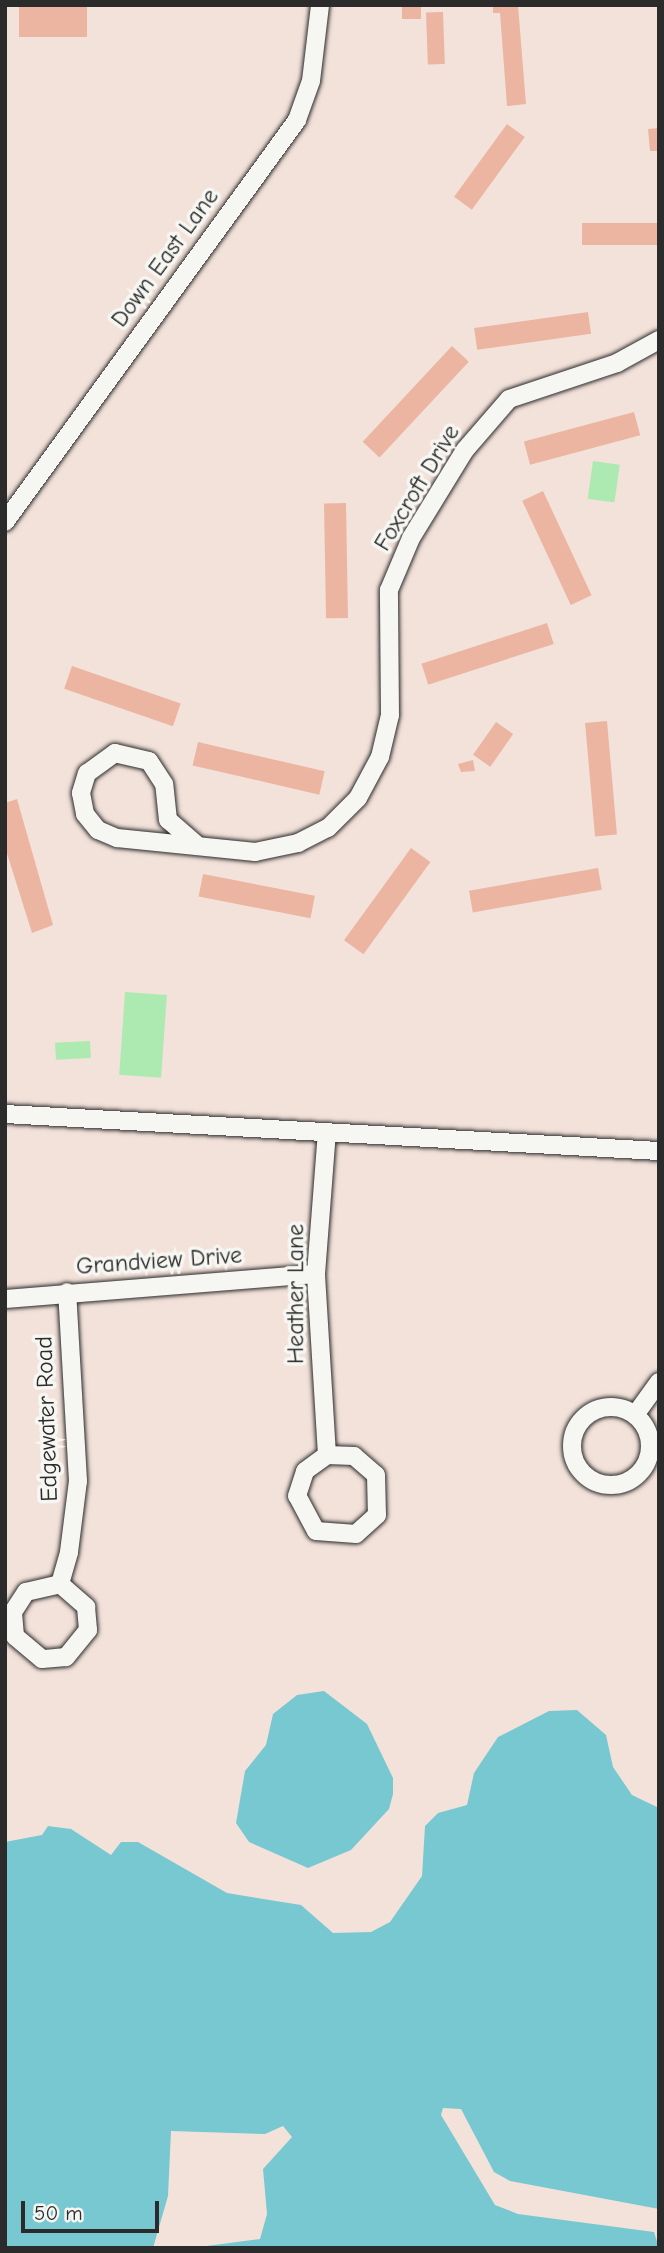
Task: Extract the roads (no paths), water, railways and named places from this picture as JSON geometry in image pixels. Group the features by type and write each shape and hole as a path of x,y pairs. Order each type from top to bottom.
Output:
{"street":[{"name":"Down East Lane","path":"5,522 297,120 311,80 320,5"},
{"name":"Foxcroft Drive","path":"197,845 169,820 162,777 143,757 116,753 87,774 81,800 98,830 124,839 197,845 233,852 286,847 320,833 351,807 374,774 388,726 386,628 392,583 465,450 509,399 617,363 659,340"},
{"path":"5,1114 659,1151"},
{"name":"Heather Lane","path":"327,1132 316,1273 327,1455"},
{"name":"Grandview Drive","path":"5,1298 316,1273"},
{"name":"Edgewater Road","path":"60,1584 78,1481 67,1292"},
{"path":"635,1415 659,1382"},
{"path":"600,1408 635,1415 650,1438 646,1465 626,1483 586,1477 572,1457 580,1422 600,1408"},
{"path":"327,1455 355,1456 376,1475 377,1515 356,1534 329,1537 299,1510 305,1471 327,1455"},
{"path":"60,1584 86,1607 88,1630 65,1657 42,1659 21,1646 13,1612 36,1586 60,1584"}],"water":[{"path":"324,1691 367,1724 393,1778 393,1794 389,1809 351,1850 308,1868 249,1842 236,1823 245,1771 266,1745 273,1714 297,1695"},
{"path":"577,1710 606,1735 613,1767 632,1795 659,1808 659,2209 510,2181 494,2172 461,2109 443,2108 441,2115 495,2205 518,2214 654,2232 659,2248 191,2248 260,2239 267,2214 263,2169 292,2137 283,2126 265,2134 171,2131 168,2196 153,2248 5,2248 5,1842 42,1835 48,1826 71,1829 111,1855 121,1842 138,1842 227,1893 301,1905 333,1933 371,1932 390,1922 422,1876 425,1826 438,1813 467,1805 474,1773 498,1737 549,1711"}]}
